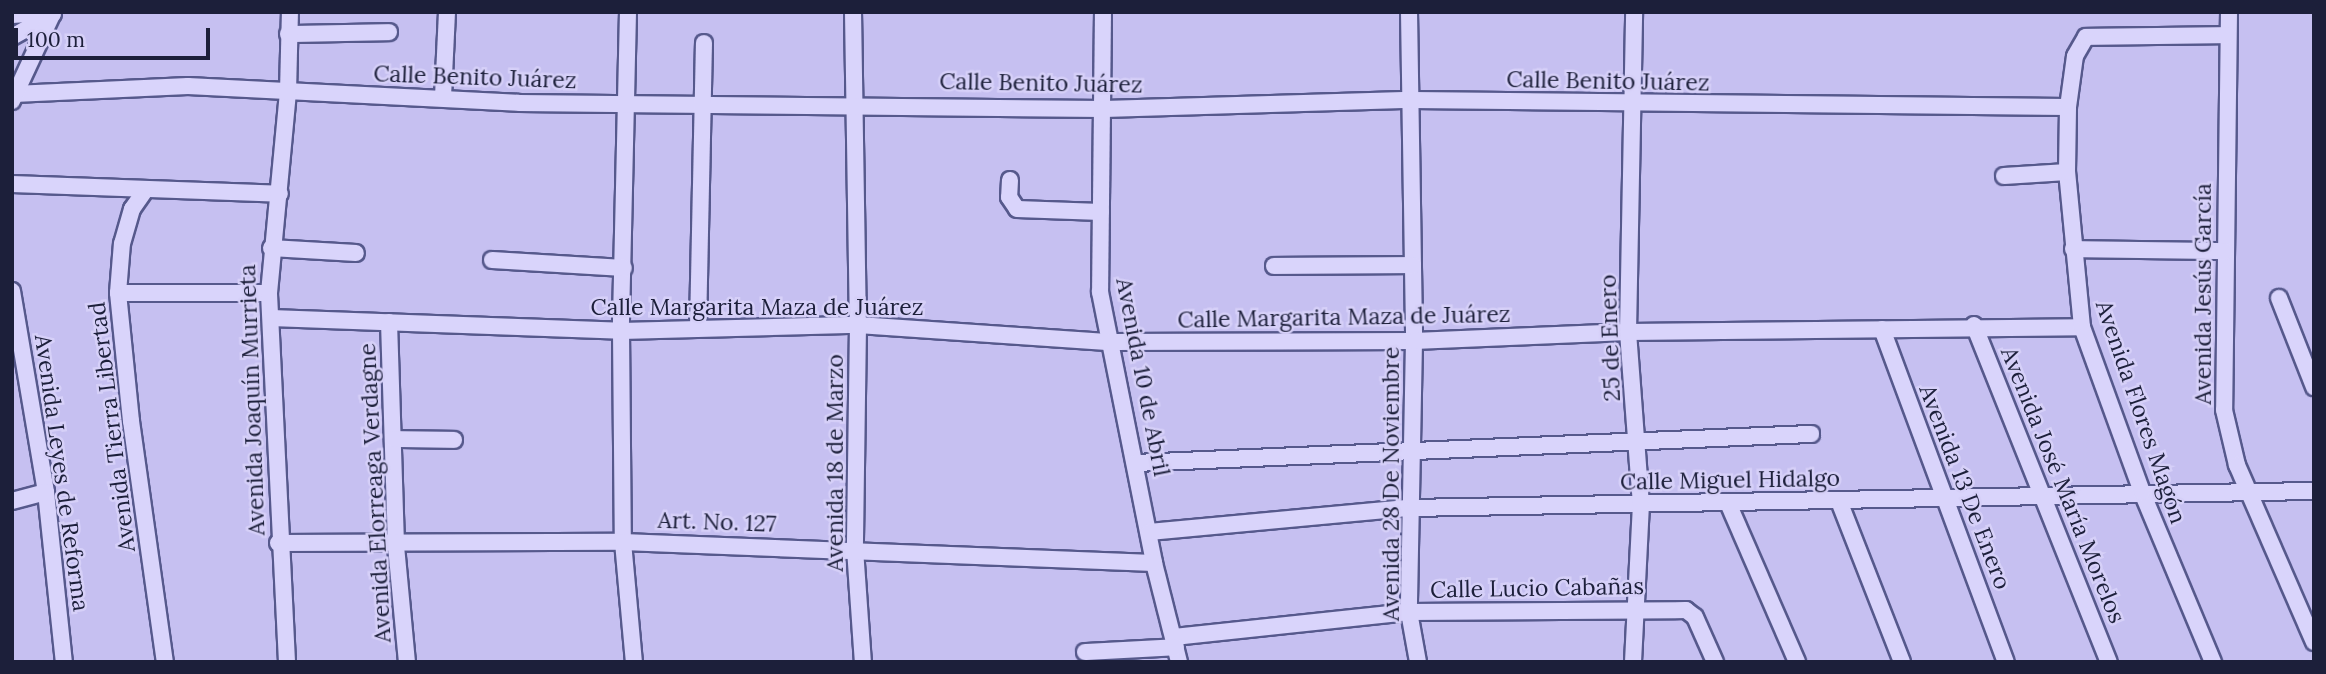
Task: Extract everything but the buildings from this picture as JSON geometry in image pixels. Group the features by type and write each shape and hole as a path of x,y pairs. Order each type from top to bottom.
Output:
{"street":[{"name":"Avenida Joaquín Murrieta","path":"287,662 278,543 269,293 271,248 280,194 288,92 290,12"},
{"path":"443,97 447,12"},
{"path":"628,12 629,102 621,331 623,542 634,662"},
{"name":"Avenida 18 de Marzo","path":"853,12 858,325 855,549 863,662"},
{"name":"Avenida 10 de Abril","path":"1104,12 1100,292 1154,563 1177,651"},
{"name":"Avenida 28 De Noviembre","path":"1409,12 1414,341 1409,612 1418,662"},
{"name":"25 de Enero","path":"1633,662 1641,505 1628,332 1634,12"},
{"name":"Avenida Jesús García","path":"2229,12 2224,410 2247,490 2314,642"},
{"path":"12,15 48,17"},
{"path":"12,37 48,17"},
{"path":"13,97 48,17"},
{"path":"288,34 389,32"},
{"name":"Avenida Flores Magón","path":"2213,662 2142,492 2082,327 2067,172 2068,107 2079,43 2086,37 2228,35"},
{"path":"698,328 704,43"},
{"name":"Calle Benito Juárez","path":"13,97 188,86 519,103 853,103 1104,109 1412,100 1633,105 2068,107"},
{"path":"2004,176 2067,172"},
{"path":"1010,180 1009,197 1017,209 1101,212"},
{"path":"12,184 144,192 280,194"},
{"name":"Avenida Tierra Libertad","path":"144,192 132,209 122,243 118,293 131,421 166,662"},
{"path":"271,248 356,253"},
{"path":"2073,249 2225,251"},
{"path":"492,260 624,268"},
{"path":"1274,265 1413,265"},
{"name":"Avenida Leyes de Reforma","path":"12,291 46,492 64,662"},
{"path":"118,293 269,293"},
{"path":"2279,298 2314,387"},
{"name":"Calle Margarita Maza de Juárez","path":"271,318 621,331 858,325 1110,342 1414,341 1628,332 1882,329 1974,325 2082,327"},
{"name":"Avenida Elorreaga Verdagne","path":"389,322 396,546 407,662"},
{"name":"Avenida José María Morelos","path":"1974,325 2109,662"},
{"name":"Avenida 13 De Enero","path":"1882,329 2006,662"},
{"path":"1135,463 1811,434"},
{"path":"393,439 454,440"},
{"name":"Calle Miguel Hidalgo","path":"1149,532 1410,508 1839,501 1944,495 2314,491"},
{"path":"12,501 46,492"},
{"path":"1839,501 1902,662"},
{"path":"1728,502 1797,662"},
{"name":"Art. No. 127","path":"278,543 396,546 623,542 855,549 1154,563"},
{"name":"Calle Lucio Cabañas","path":"1177,651 1409,612 1636,609 1692,612 1715,662"},
{"path":"1085,652 1177,651"},
{"path":"1110,662 1177,651"}]}
